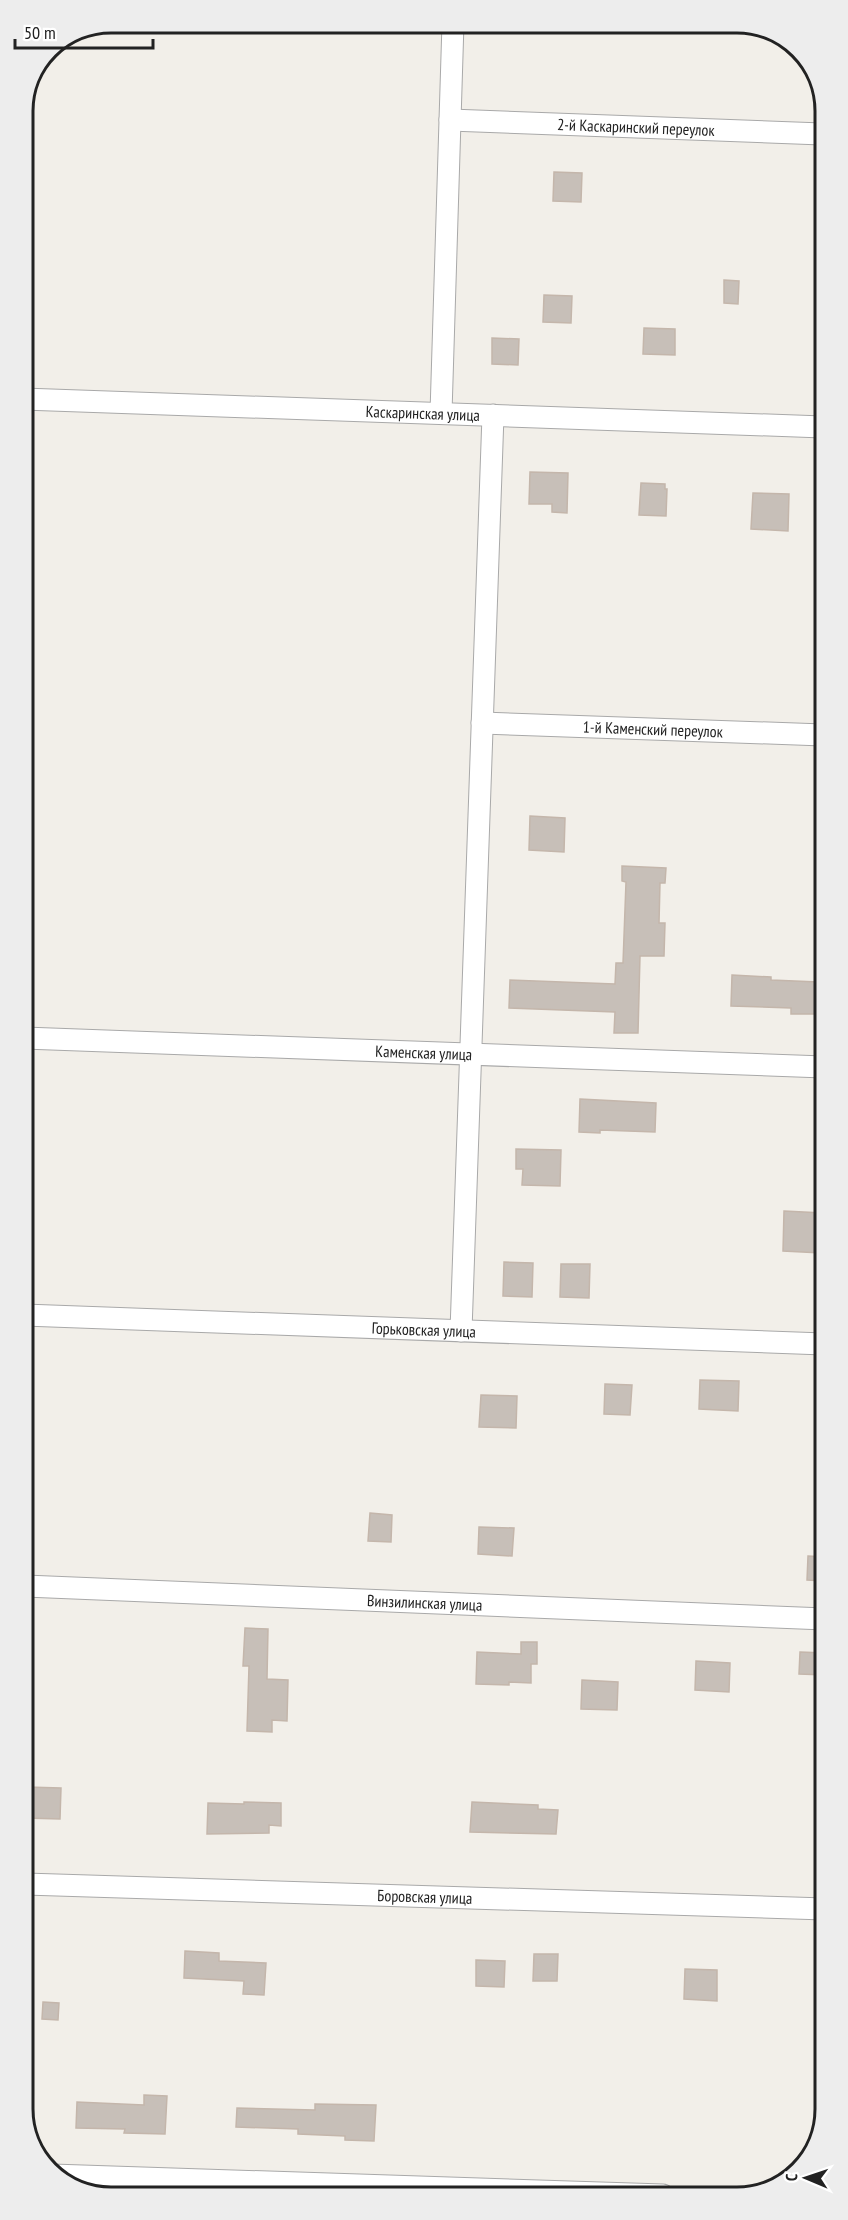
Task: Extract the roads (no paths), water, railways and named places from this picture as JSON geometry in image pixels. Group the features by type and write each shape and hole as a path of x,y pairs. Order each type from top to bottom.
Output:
{"street":[{"path":"441,413 453,33"},
{"name":"2-й Каскаринский переулок","path":"450,120 815,134"},
{"name":"Каскаринская улица","path":"33,399 815,427"},
{"path":"461,1331 493,415"},
{"name":"1-й Каменский переулок","path":"482,723 815,735"},
{"name":"Каменская улица","path":"33,1038 815,1067"},
{"name":"Горьковская улица","path":"33,1315 815,1344"},
{"name":"Винзилинская улица","path":"33,1586 815,1619"},
{"name":"Боровская улица","path":"33,1884 815,1909"},
{"path":"70,2176 419,2187"}]}
